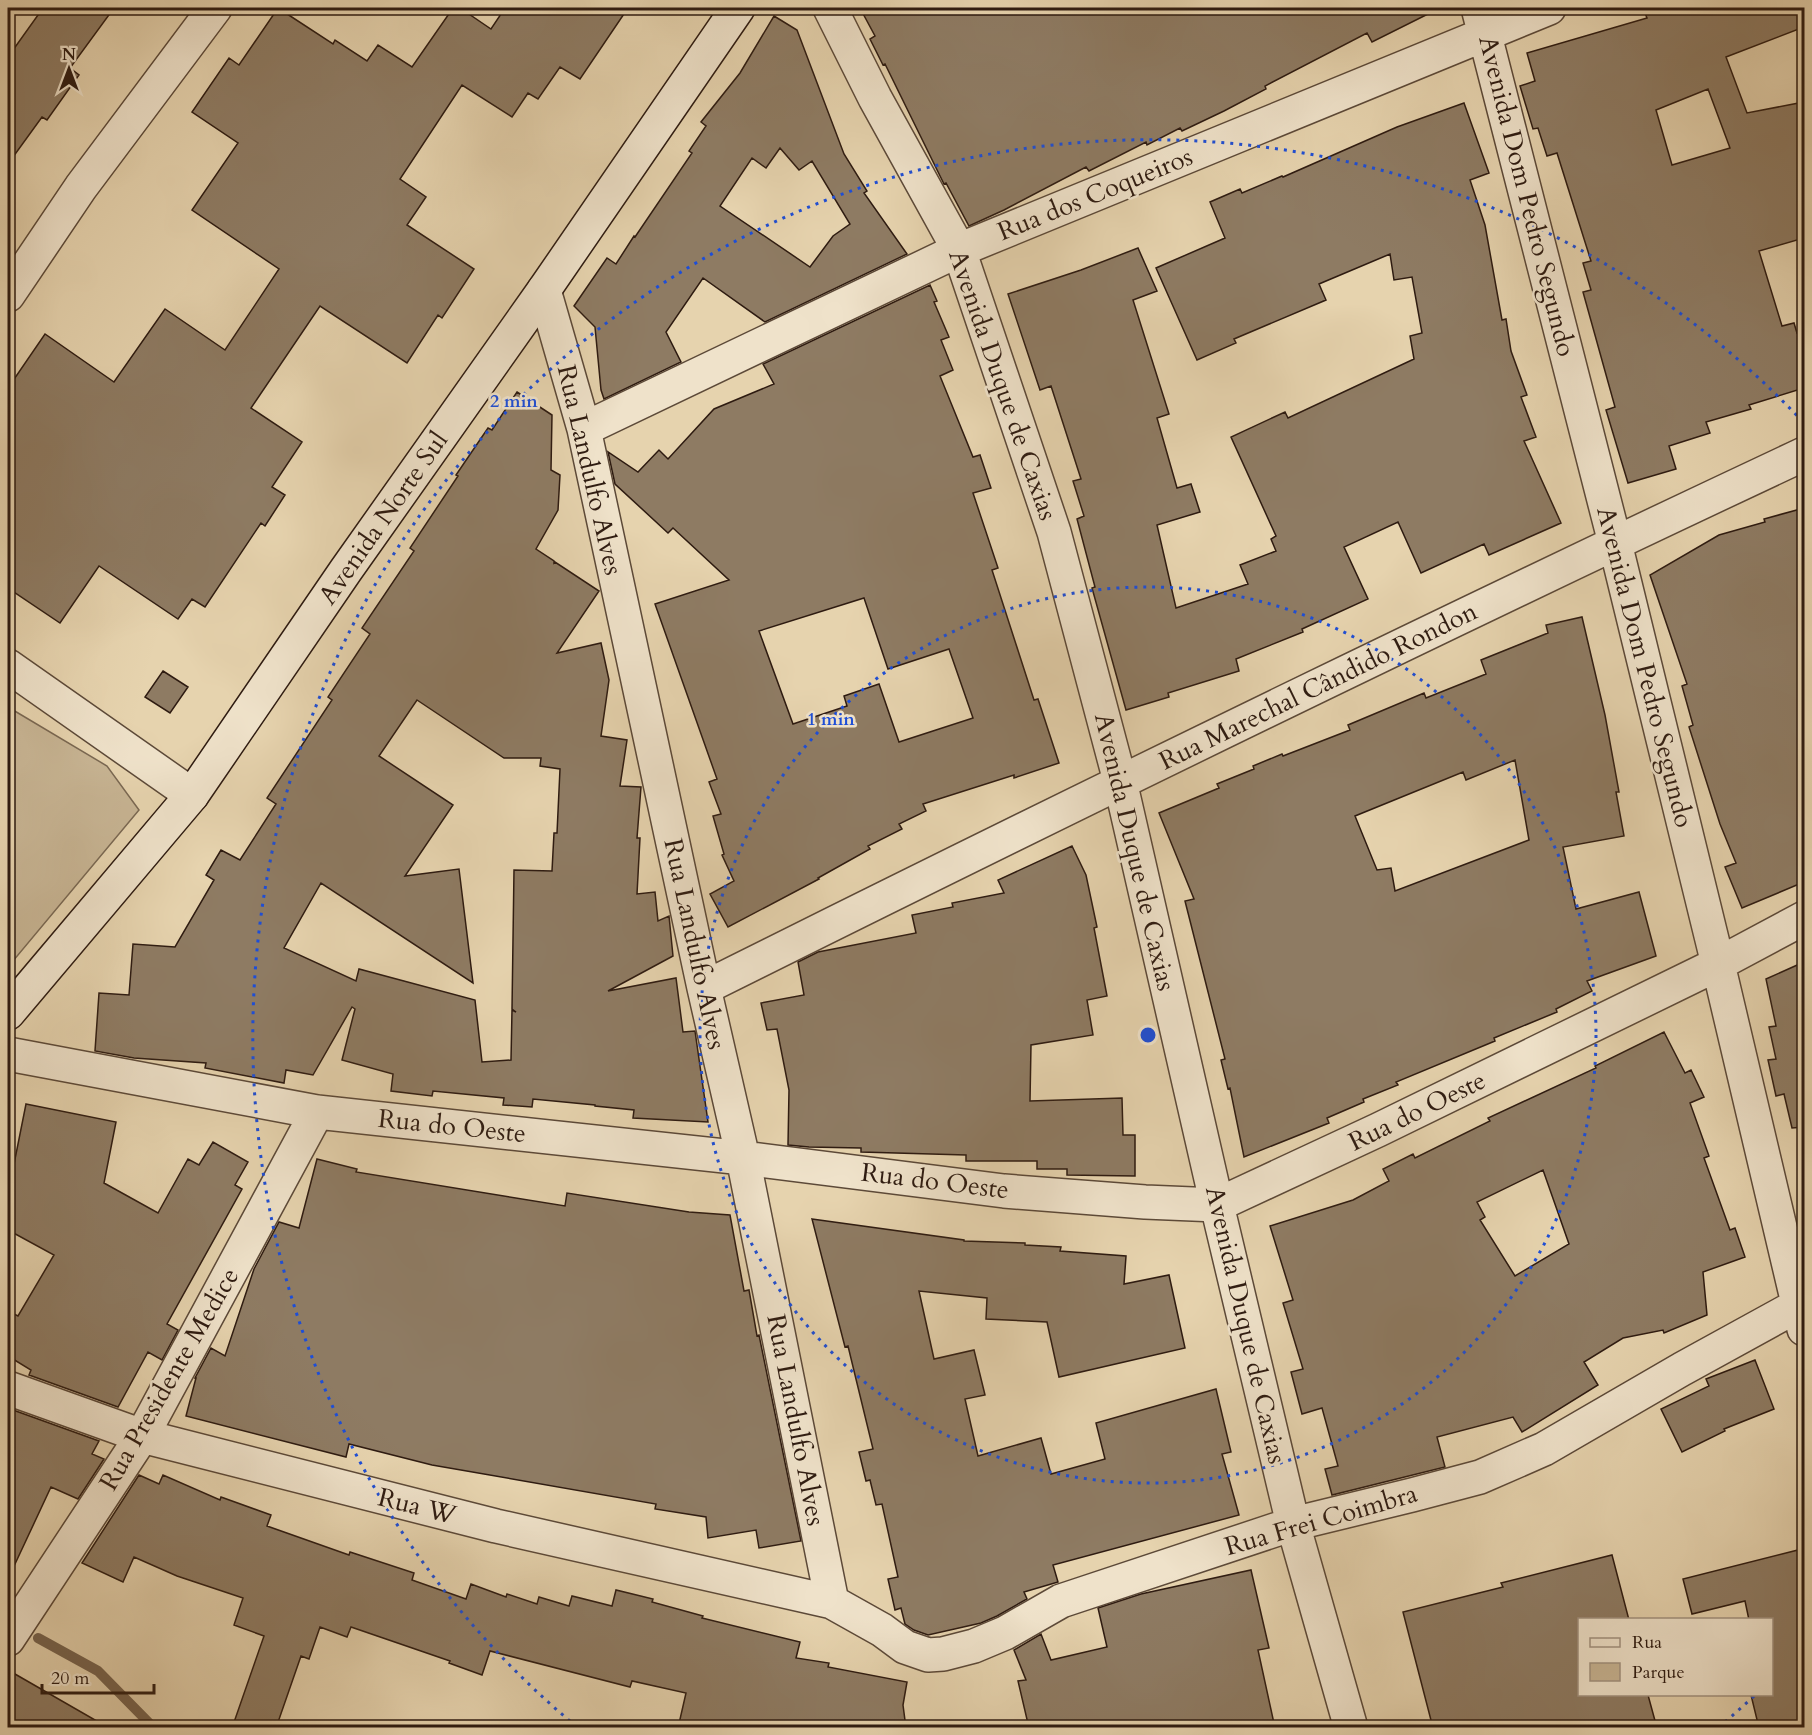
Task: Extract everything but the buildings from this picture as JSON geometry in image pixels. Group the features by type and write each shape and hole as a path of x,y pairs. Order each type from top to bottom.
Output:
{"street":[{"path":"8,295 81,188 215,8"},
{"name":"Avenida Norte Sul","path":"8,1013 192,795 738,8"},
{"name":"Avenida Duque de Caxias","path":"830,8 875,98 959,250 1054,532 1120,781 1293,1524 1351,1728"},
{"name":"Rua dos Coqueiros","path":"584,429 959,250 1482,21 1549,8"},
{"name":"Avenida Dom Pedro Segundo","path":"1482,21 1615,543 1803,1308"},
{"name":"Rua Landulfo Alves","path":"544,290 584,429 704,988 743,1158 832,1602"},
{"name":"Rua Marechal Cândido Rondon","path":"704,988 1120,781 1804,454"},
{"path":"8,666 192,795"},
{"name":"Rua do Oeste","path":"8,1054 317,1112 743,1158 1004,1191 1217,1205 1378,1130 1718,964 1804,918"},
{"name":"Rua Presidente Medice","path":"8,1639 142,1436 317,1112"},
{"name":"Rua Frei Coimbra","path":"832,1602 882,1630 905,1647 928,1654 943,1654 974,1646 1005,1633 1061,1601 1293,1524 1412,1495 1491,1472 1544,1449 1682,1369 1803,1308"},
{"name":"Rua W","path":"8,1388 142,1436 496,1526 832,1602"}],"green space":[{"path":"8,707 107,766 139,810 8,967"}],"waterway":[{"path":"38,1638 98,1671 154,1728"}]}
